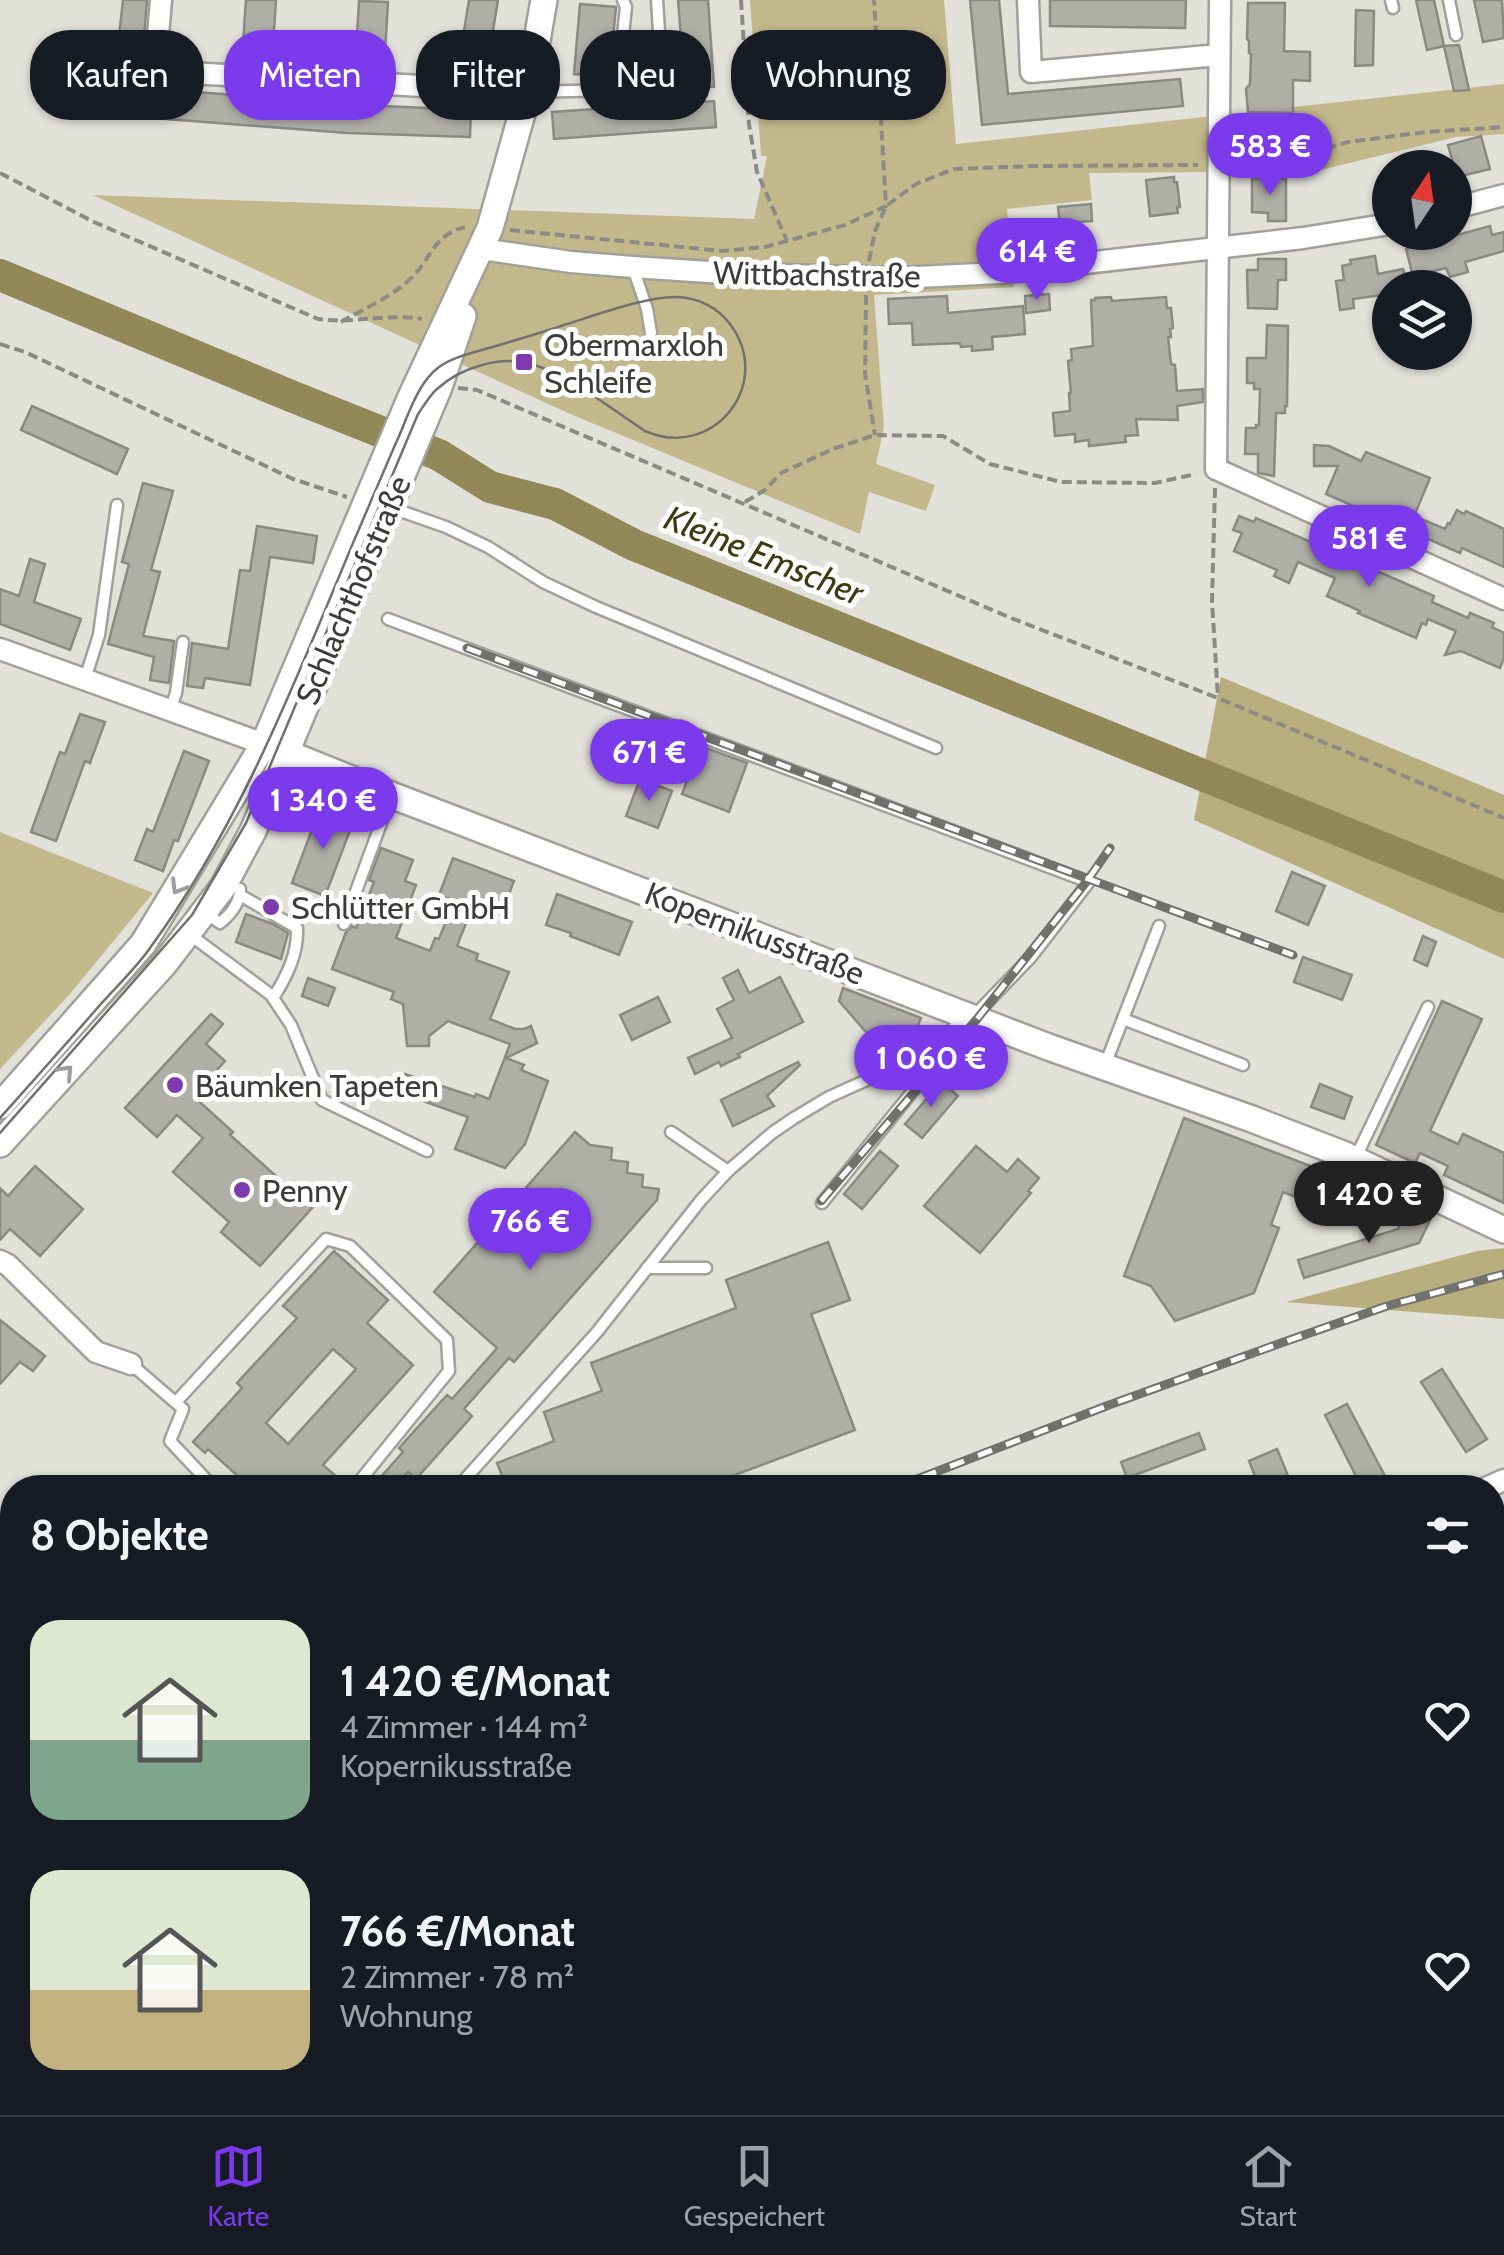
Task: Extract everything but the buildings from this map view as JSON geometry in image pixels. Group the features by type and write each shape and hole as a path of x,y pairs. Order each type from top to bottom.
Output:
{"street":[{"path":"162,0 155,71 416,86"},
{"name":"Schlachthofstraße","path":"539,30 544,0"},
{"path":"1028,0 1032,72 1220,55"},
{"path":"1220,0 1216,469 1504,599"},
{"name":"Schlachthofstraße","path":"0,1144 165,963 204,912 235,885 254,831 274,748 467,305 521,120"},
{"path":"1472,203 1504,195"},
{"name":"Wittbachstraße","path":"486,238 571,262 739,274 897,278 999,273 1372,227"},
{"name":"Schlachthofstraße","path":"426,398 442,328 486,238"},
{"name":"Kopernikusstraße","path":"0,649 274,748 971,1016 1252,1119 1355,1160 1504,1230"},
{"name":"Schlachthofstraße","path":"0,1106 143,944 274,748"},
{"path":"0,1260 96,1352 132,1364"}],"lane":[{"path":"622,0 626,7 624,30"},
{"path":"656,0 658,30"},
{"path":"1449,0 1456,35"},
{"path":"633,267 648,309 651,333"},
{"path":"382,495 596,607 936,748"},
{"path":"84,679 100,636 117,504"},
{"path":"388,619 1090,882 1030,956 971,1016 822,1203"},
{"path":"170,710 184,642"},
{"path":"344,924 391,795"},
{"path":"235,885 297,928 289,974 274,998"},
{"path":"1104,1066 1159,926"},
{"path":"188,933 274,998 291,1026 322,1100 427,1151"},
{"path":"1355,1160 1428,1007"},
{"path":"469,1475 597,1332 700,1200 728,1171 794,1118 829,1097 900,1066 971,1016"},
{"path":"1123,1019 1243,1065"},
{"path":"670,1132 728,1171"},
{"path":"176,1402 326,1239 350,1246 447,1340 450,1371 365,1475"},
{"path":"647,1268 706,1268"},
{"path":"132,1364 183,1409 170,1441 202,1475"}],"path":[{"path":"741,0 749,124 757,172 787,241"},
{"path":"874,0 886,206 875,231 866,277 865,374 874,435"},
{"path":"341,322 411,279 435,244 448,232 463,227 486,238 722,252 765,247 844,225 886,206 916,184 954,169 1220,165 1292,158 1348,142 1504,127"},
{"path":"0,172 94,222 318,319 341,322 407,317 442,328"},
{"path":"0,344 25,352 293,480 350,498 382,495"},
{"path":"426,398 477,390 1011,618 1218,698 1504,818"},
{"path":"743,503 765,490 781,472 874,435 943,436 990,464 1062,482 1155,484 1216,469 1212,600 1218,698"}],"shaded area":[{"path":"750,0 944,0 956,144 1504,84 1504,134 1456,137 1403,150 1372,150 1372,158 1317,171 1089,173 1092,200 1007,209 1014,287 874,295 884,427 876,464 935,485 926,511 869,492 860,534 568,413 93,195 754,219 767,156 761,156 758,120 946,120 946,30 752,30"},
{"path":"1221,677 1504,795 1504,959 1194,820"},
{"path":"0,832 153,893 69,995 0,1069"},
{"path":"1504,1248 1504,1319 1286,1302 1477,1251"}],"waterway":[{"name":"Kleine Emscher","path":"0,275 439,455 490,487 555,504 634,545 1504,897"}],"tram line":[{"path":"0,1118 145,955 212,852 264,752 413,403 431,374 463,356 651,300 686,298 720,313 742,347 745,370 741,392 730,411 714,426 693,435 670,437 645,431 560,376 519,362 494,362 469,369 432,395 418,414 246,823 192,915 0,1133"}],"railway":[{"path":"467,648 1293,955"},
{"path":"821,1201 977,1019 1110,848"},
{"path":"928,1475 1109,1405 1387,1306 1504,1274"}],"place":[{"name":"Obermarxloh Schleife","path":"524,362"},
{"name":"Schlütter GmbH","path":"271,907"},
{"name":"Bäumken Tapeten","path":"175,1085"},
{"name":"Penny","path":"242,1190"}]}
